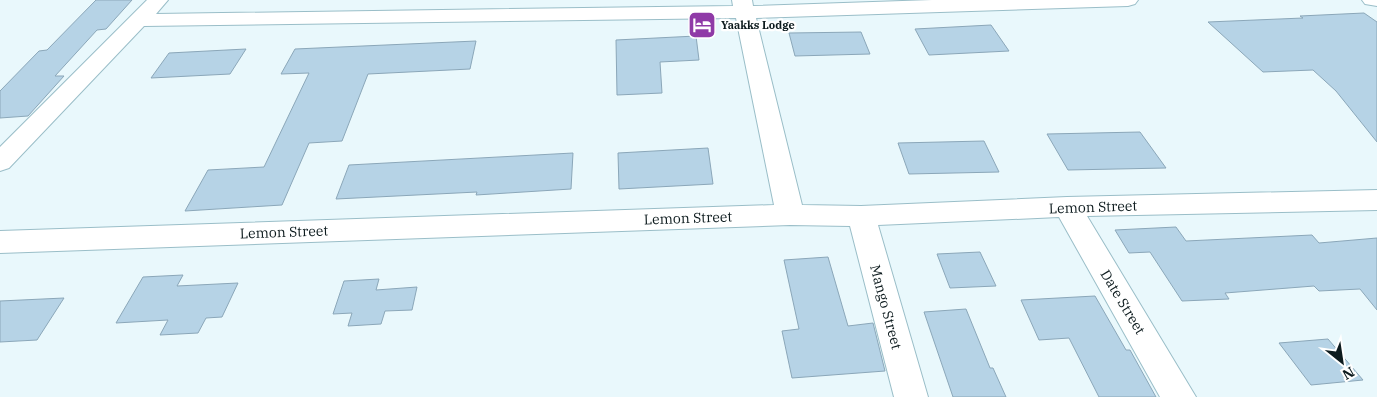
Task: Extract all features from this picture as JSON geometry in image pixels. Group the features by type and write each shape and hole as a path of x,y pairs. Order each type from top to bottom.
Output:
{"street":[{"path":"0,162 158,0"},
{"path":"140,20 743,6 1128,0"},
{"path":"1372,0 1377,0"},
{"path":"743,6 790,214"},
{"name":"Lemon Street","path":"0,242 790,214 861,216 1067,207 1377,200"},
{"name":"Date Street","path":"1067,207 1179,397"},
{"name":"Mango Street","path":"861,216 911,397"}],"building":[{"path":"96,0 132,0 106,29 97,30 55,76 64,76 28,116 0,118 0,91 39,51 47,50"},
{"path":"1364,13 1377,22 1377,142 1336,91 1313,70 1263,72 1208,22 1303,18 1300,16"},
{"path":"991,25 1009,51 929,55 915,29"},
{"path":"861,32 870,54 795,56 789,33"},
{"path":"696,36 699,60 660,62 662,93 617,95 616,40"},
{"path":"476,41 470,69 368,74 342,141 309,143 282,205 185,211 208,170 264,167 309,73 281,74 295,49"},
{"path":"246,49 230,74 151,78 169,53"},
{"path":"1140,132 1166,168 1068,170 1047,134"},
{"path":"984,141 999,172 909,174 898,143"},
{"path":"708,148 713,184 619,189 618,153"},
{"path":"573,153 571,189 476,195 477,192 336,199 349,165"},
{"path":"1176,227 1186,241 1312,235 1319,243 1377,238 1377,310 1360,289 1319,291 1314,286 1225,293 1229,299 1182,301 1150,252 1129,253 1115,230"},
{"path":"980,252 996,286 950,288 937,254"},
{"path":"828,257 848,326 873,323 885,371 792,378 782,331 799,329 784,260"},
{"path":"183,275 177,286 238,283 222,317 206,318 198,333 160,335 168,320 116,323 143,277"},
{"path":"379,279 376,290 417,287 412,310 385,311 381,324 348,326 352,313 333,314 344,281"},
{"path":"1095,296 1126,350 1130,350 1156,397 1099,397 1069,338 1039,340 1021,300"},
{"path":"64,298 37,340 0,342 0,301"},
{"path":"966,309 990,368 993,368 1006,397 953,397 924,312"},
{"path":"1328,339 1363,380 1311,385 1279,343"}],"place":[{"name":"Yaakks Lodge","path":"702,25"}]}
